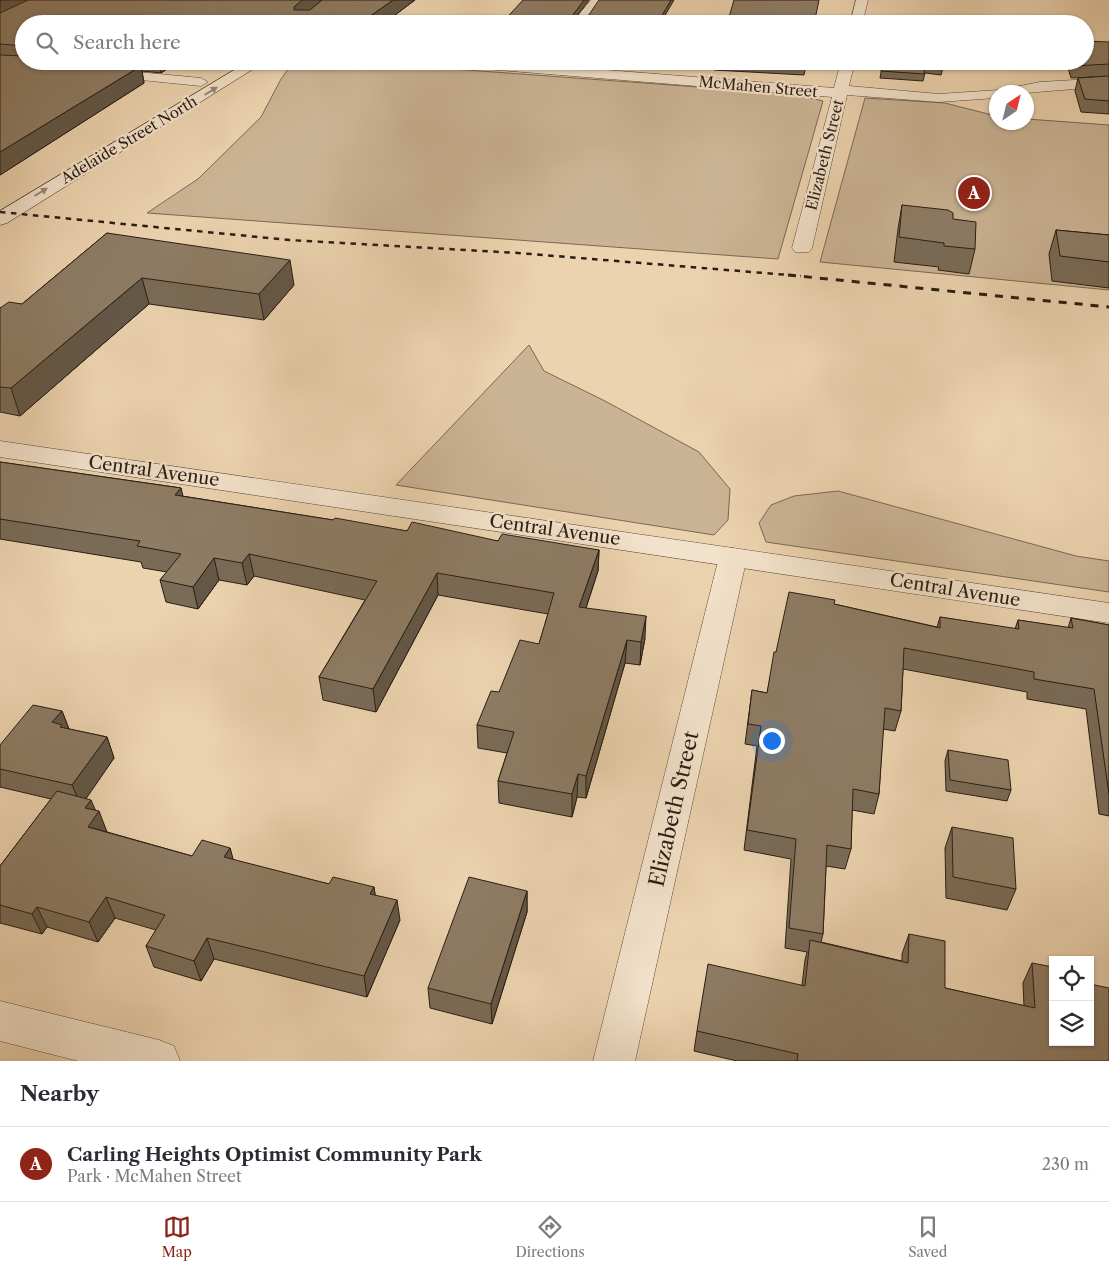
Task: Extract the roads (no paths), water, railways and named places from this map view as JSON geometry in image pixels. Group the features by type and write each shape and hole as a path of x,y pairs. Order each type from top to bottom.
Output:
{"street":[{"path":"584,15 597,0"},
{"path":"858,15 862,0"},
{"name":"Adelaide Street North","path":"17,190 220,70"},
{"name":"Adelaide Street North","path":"0,219 244,70"},
{"name":"McMahen Street","path":"597,70 841,92 939,98 989,94"},
{"name":"Elizabeth Street","path":"802,248 846,70"},
{"path":"95,72 201,82"},
{"path":"1034,87 1109,82"},
{"name":"Central Avenue","path":"0,449 1109,613"},
{"name":"Elizabeth Street","path":"614,1061 733,557"},
{"path":"0,1021 159,1061"}],"railway":[{"path":"0,212 289,240 518,253 801,276"},
{"path":"788,275 1109,307"}],"place":[{"name":"Carling Heights Optimist Community Park","path":"974,193"}]}
